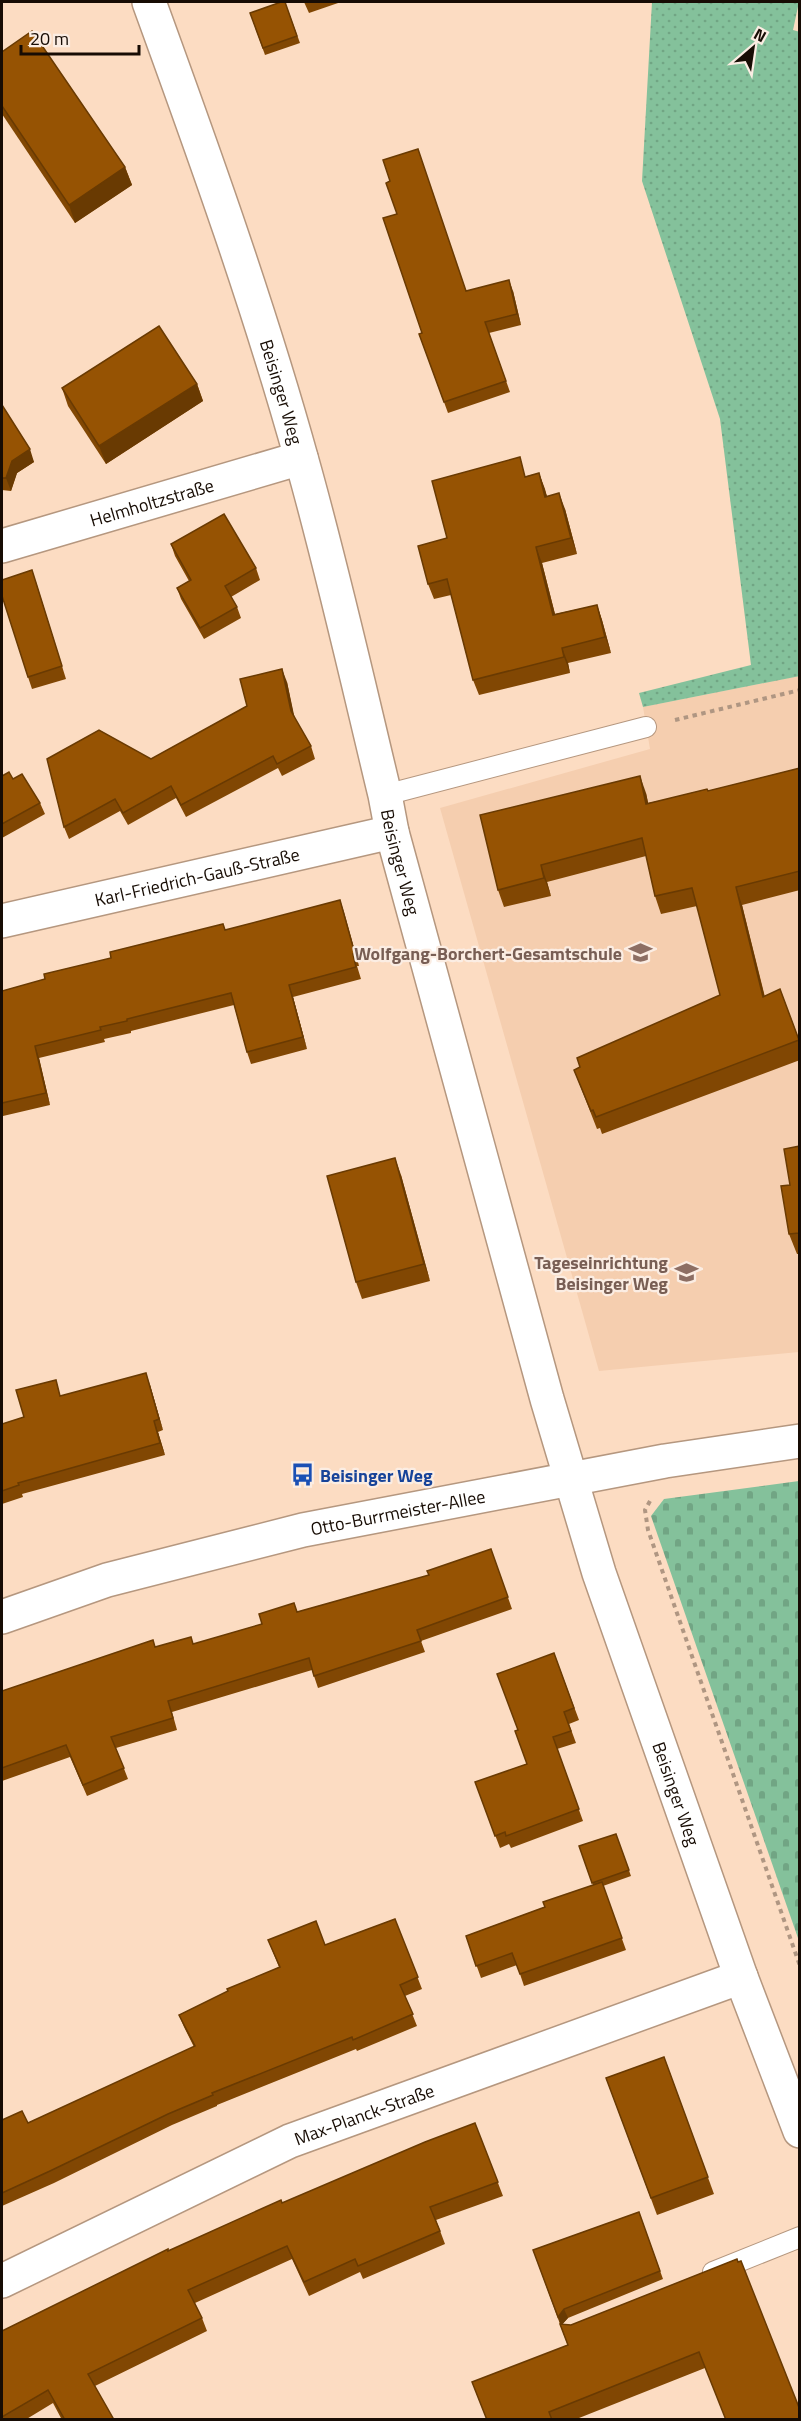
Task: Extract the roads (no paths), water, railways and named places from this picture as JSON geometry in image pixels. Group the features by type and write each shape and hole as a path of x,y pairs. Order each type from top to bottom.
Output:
{"street":[{"name":"Beisinger Weg","path":"150,2 216,188 301,458 327,554 392,832 547,1399 599,1573 741,1977 800,2130"},
{"name":"Helmholtzstraße","path":"2,546 301,458"},
{"name":"Karl-Friedrich-Gauß-Straße","path":"2,921 392,832"},
{"name":"Otto-Burrmeister-Allee","path":"2,1617 107,1580 303,1530 665,1461 800,1441"},
{"name":"Max-Planck-Straße","path":"2,2281 290,2141 741,1977"}],"lane":[{"path":"385,795 646,727"},
{"path":"691,2281 800,2236"}],"place":[{"name":"Wolfgang-Borchert-Gesamtschule","path":"640,953"},
{"name":"Tageseinrichtung Beisinger Weg","path":"686,1272"},
{"name":"Beisinger Weg","path":"302,1475"}]}
